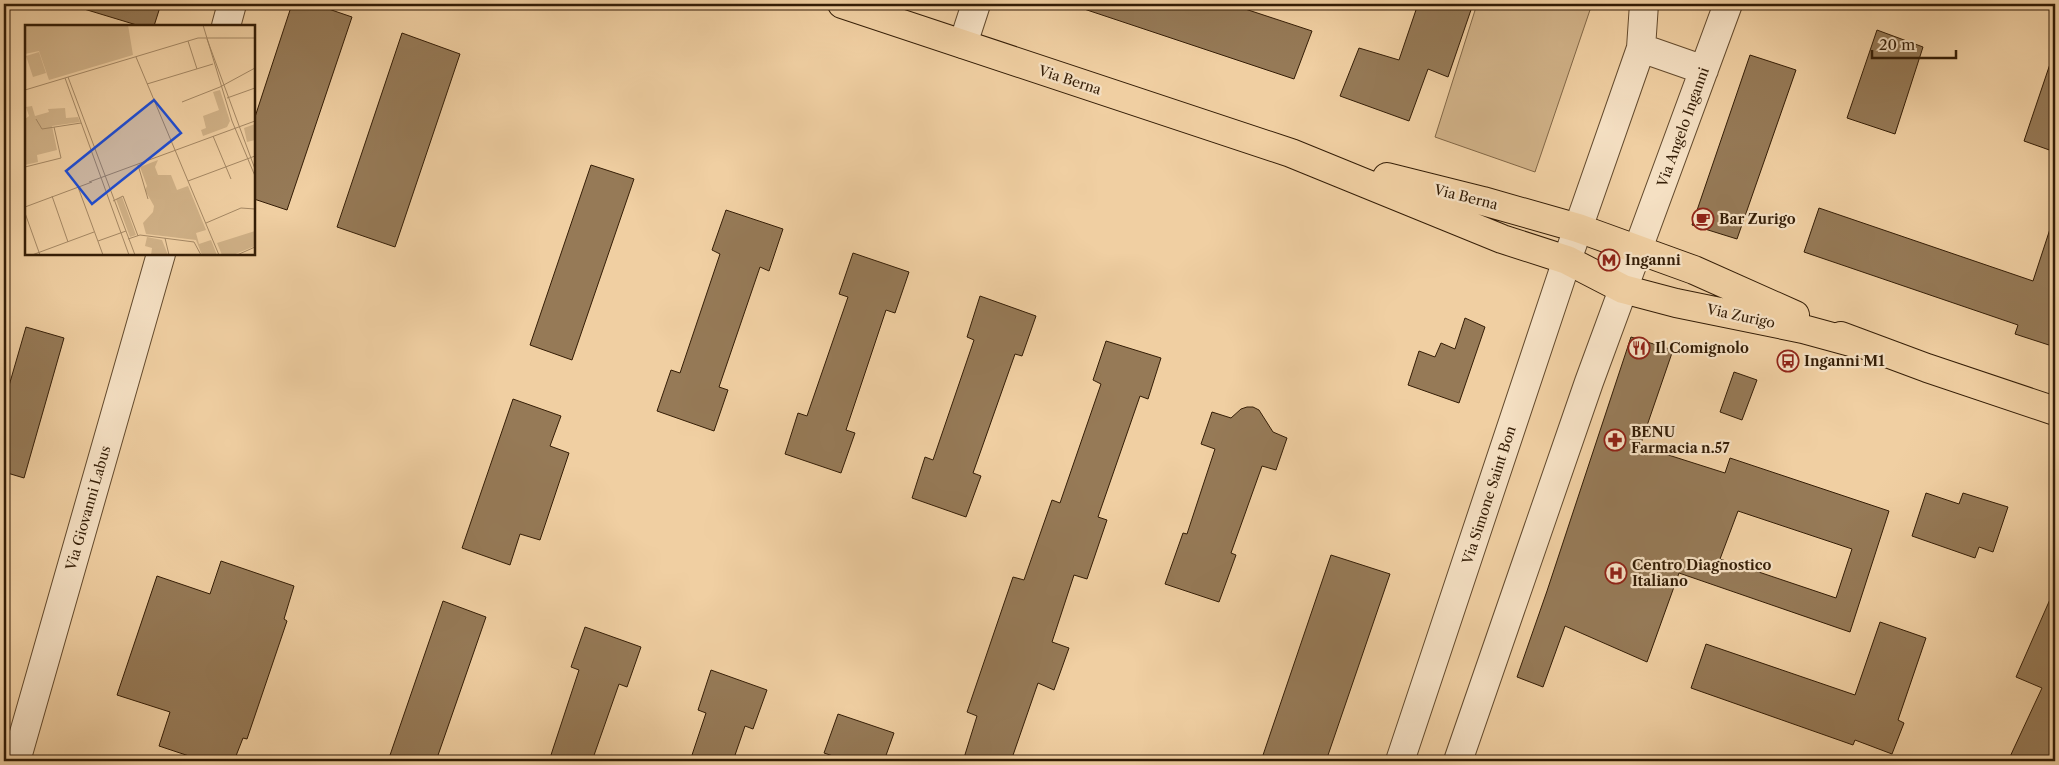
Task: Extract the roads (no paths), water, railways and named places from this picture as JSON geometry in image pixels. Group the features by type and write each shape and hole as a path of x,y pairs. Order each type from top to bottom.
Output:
{"main road":[{"name":"Via Berna","path":"842,4 1291,153 1502,239 1568,260 1623,289"},
{"name":"Via Berna","path":"1291,153 1484,201 1578,228 1638,251"},
{"name":"Via Zurigo","path":"1638,251 1694,270 1858,344"},
{"name":"Via Zurigo","path":"1623,289 1676,303 1794,327 1858,344 2055,411"}],"street":[{"path":"226,25 232,4"},
{"path":"963,44 976,4"},
{"path":"1578,228 1641,48 1644,4"},
{"name":"Via Angelo Inganni","path":"1638,251 1728,4"},
{"path":"1641,48 1704,70"},
{"name":"Via Simone Saint Bon","path":"1400,761 1578,228"},
{"path":"1458,761 1638,251"},
{"name":"Via Giovanni Labus","path":"16,761 161,255"}],"place":[{"name":"Bar Zurigo","path":"1703,219"},
{"name":"Inganni","path":"1609,260"},
{"name":"Il Comignolo","path":"1639,348"},
{"name":"Inganni M1","path":"1788,361"},
{"name":"BENU Farmacia n.57","path":"1615,440"},
{"name":"Centro Diagnostico Italiano","path":"1616,573"}]}
